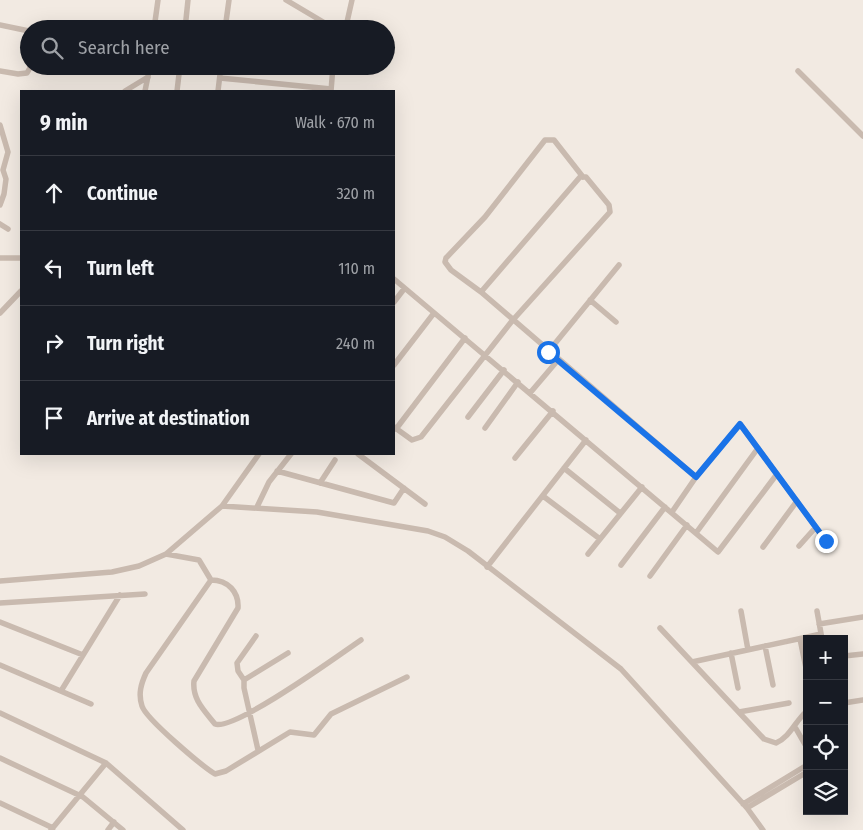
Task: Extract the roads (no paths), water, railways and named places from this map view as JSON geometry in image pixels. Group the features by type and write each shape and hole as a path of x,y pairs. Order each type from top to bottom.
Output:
{"street":[{"path":"155,20 158,0"},
{"path":"186,20 188,0"},
{"path":"226,20 228,0"},
{"path":"286,0 320,20"},
{"path":"347,20 352,0"},
{"path":"0,25 20,29"},
{"path":"0,71 20,74"},
{"path":"798,71 863,136"},
{"path":"177,90 179,75"},
{"path":"218,90 220,75"},
{"path":"220,78 331,90 332,75"},
{"path":"127,90 148,77"},
{"path":"145,90 148,77"},
{"path":"0,125 8,152 2,170 6,179 0,205"},
{"path":"465,338 395,428 412,440 421,437 512,321 610,212 609,205 583,177 554,140 545,140 484,218 446,258 445,262 451,270 481,292 512,321 548,352 696,477"},
{"path":"481,292 580,177 583,177"},
{"path":"0,224 8,229"},
{"path":"0,258 20,258"},
{"path":"548,352 619,265"},
{"path":"395,281 553,411 718,552 777,474"},
{"path":"395,301 404,289"},
{"path":"0,313 20,293"},
{"path":"590,300 616,322"},
{"path":"395,364 434,313"},
{"path":"530,392 558,360"},
{"path":"468,417 504,370"},
{"path":"485,428 518,382"},
{"path":"515,458 553,411"},
{"path":"672,512 696,477 740,424 826,541"},
{"path":"487,567 586,440"},
{"path":"696,533 758,448"},
{"path":"0,580 112,572 139,566 166,554 222,506 258,455"},
{"path":"258,507 269,482 290,455"},
{"path":"359,455 425,504"},
{"path":"320,482 334,460"},
{"path":"564,468 620,513"},
{"path":"278,471 394,503 404,488"},
{"path":"588,554 642,487"},
{"path":"543,496 600,539"},
{"path":"763,548 797,501"},
{"path":"222,506 317,512 428,531 445,537 468,551 621,669 745,806 763,830"},
{"path":"621,565 665,507"},
{"path":"650,576 687,525"},
{"path":"799,546 816,527"},
{"path":"166,554 186,556 199,560 211,580"},
{"path":"211,580 220,580 236,592 238,608 197,674 193,687 197,702 215,724 220,725 250,712 361,640"},
{"path":"211,580 146,673 140,686 142,707 146,714 215,774 226,771 290,732 314,735 331,714 407,677"},
{"path":"0,603 145,594"},
{"path":"61,691 120,595"},
{"path":"741,611 748,650"},
{"path":"817,611 822,635"},
{"path":"819,624 863,617"},
{"path":"0,622 83,655"},
{"path":"660,628 764,739 772,742 782,740 803,716"},
{"path":"256,636 238,663 238,671 244,680 244,688 258,750"},
{"path":"800,639 803,654"},
{"path":"692,662 803,639"},
{"path":"765,646 773,685"},
{"path":"244,680 288,653"},
{"path":"731,654 738,688"},
{"path":"848,656 863,654"},
{"path":"0,665 91,704"},
{"path":"848,702 863,700"},
{"path":"739,712 790,703"},
{"path":"0,713 106,763 183,830"},
{"path":"795,727 803,741"},
{"path":"0,758 80,796 123,830"},
{"path":"0,803 52,829 106,763"},
{"path":"745,806 803,768"},
{"path":"745,806 803,774"},
{"path":"108,830 114,822"}]}
